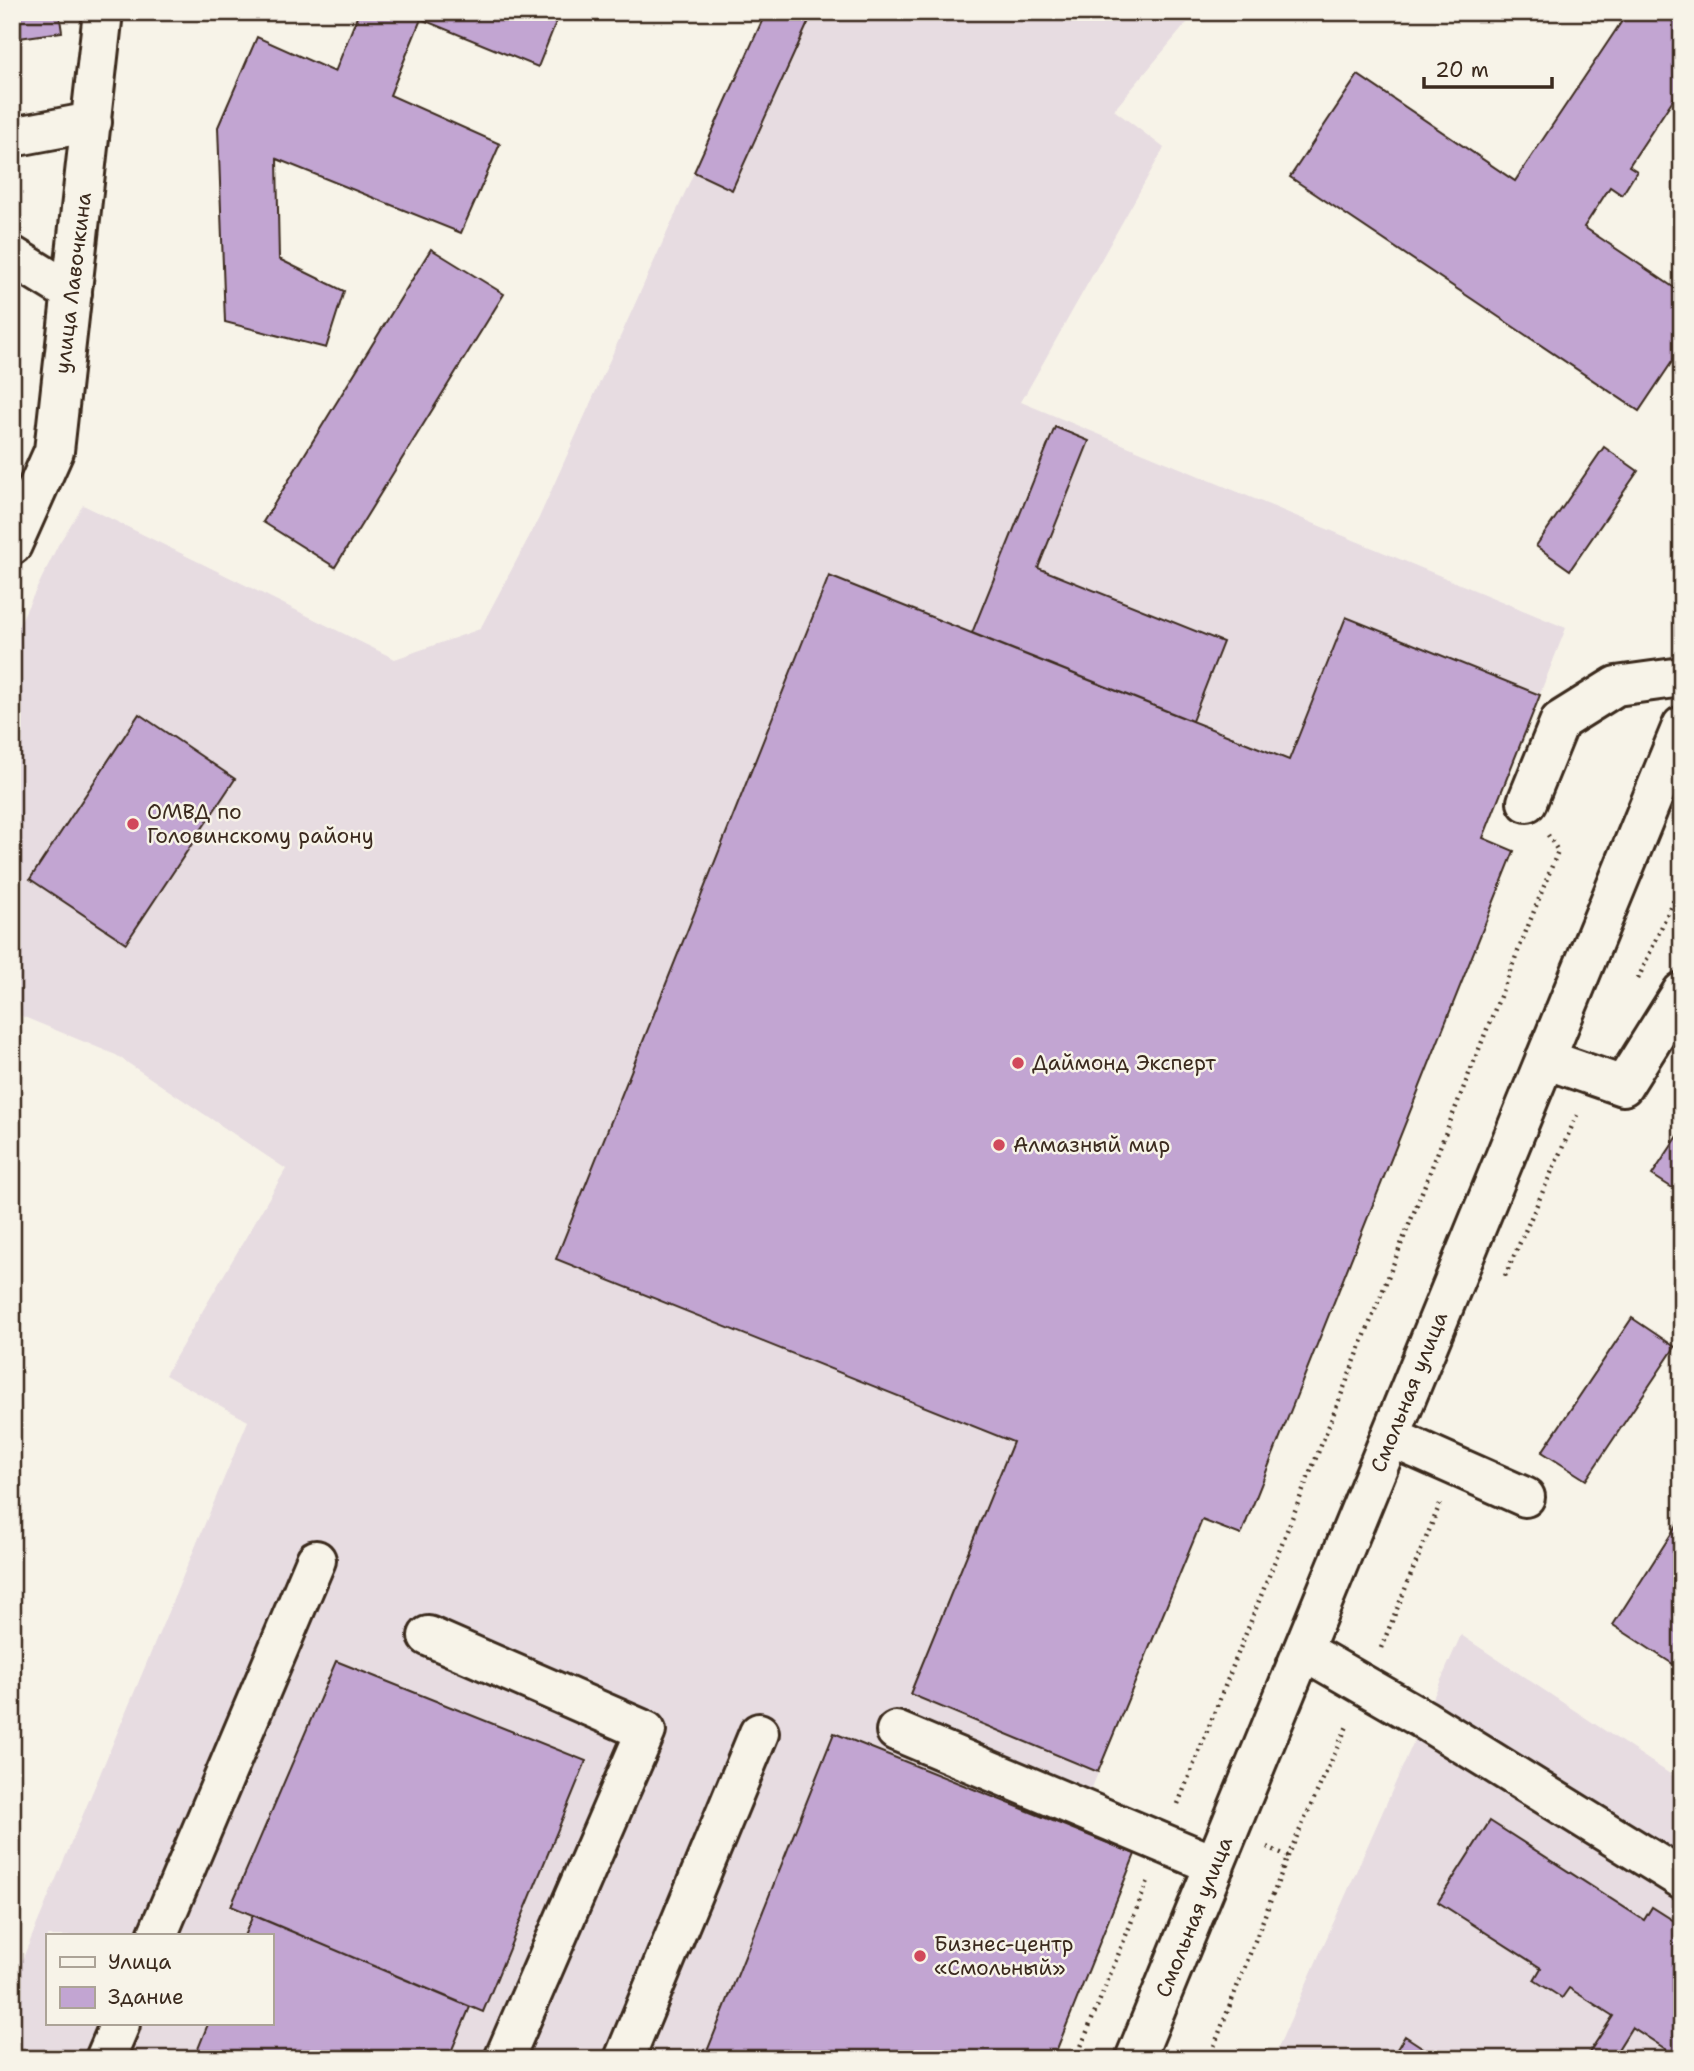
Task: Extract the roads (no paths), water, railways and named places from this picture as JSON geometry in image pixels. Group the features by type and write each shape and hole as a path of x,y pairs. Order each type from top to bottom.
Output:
{"street":[{"name":"улица Лавочкина","path":"17,524 54,451 103,12"},
{"path":"12,136 92,122"},
{"path":"12,256 72,293"},
{"path":"1527,802 1560,721 1616,686 1682,677"},
{"name":"Смольная улица","path":"1135,2059 1682,726"},
{"path":"1545,1059 1623,1086 1682,992"},
{"path":"1390,1437 1525,1497"},
{"path":"158,1934 316,1560"},
{"path":"428,1636 646,1731 504,2059"},
{"path":"1303,1650 1366,1685 1682,1878"},
{"path":"896,1731 1215,1865"},
{"path":"624,2059 759,1733"},
{"path":"105,2059 120,2025"}],"place":[{"name":"ОМВД по Головинскому району","path":"133,824"},
{"name":"Даймонд Эксперт","path":"1018,1063"},
{"name":"Алмазный мир","path":"999,1145"},
{"name":"Бизнес-центр «Смольный»","path":"920,1956"}]}
